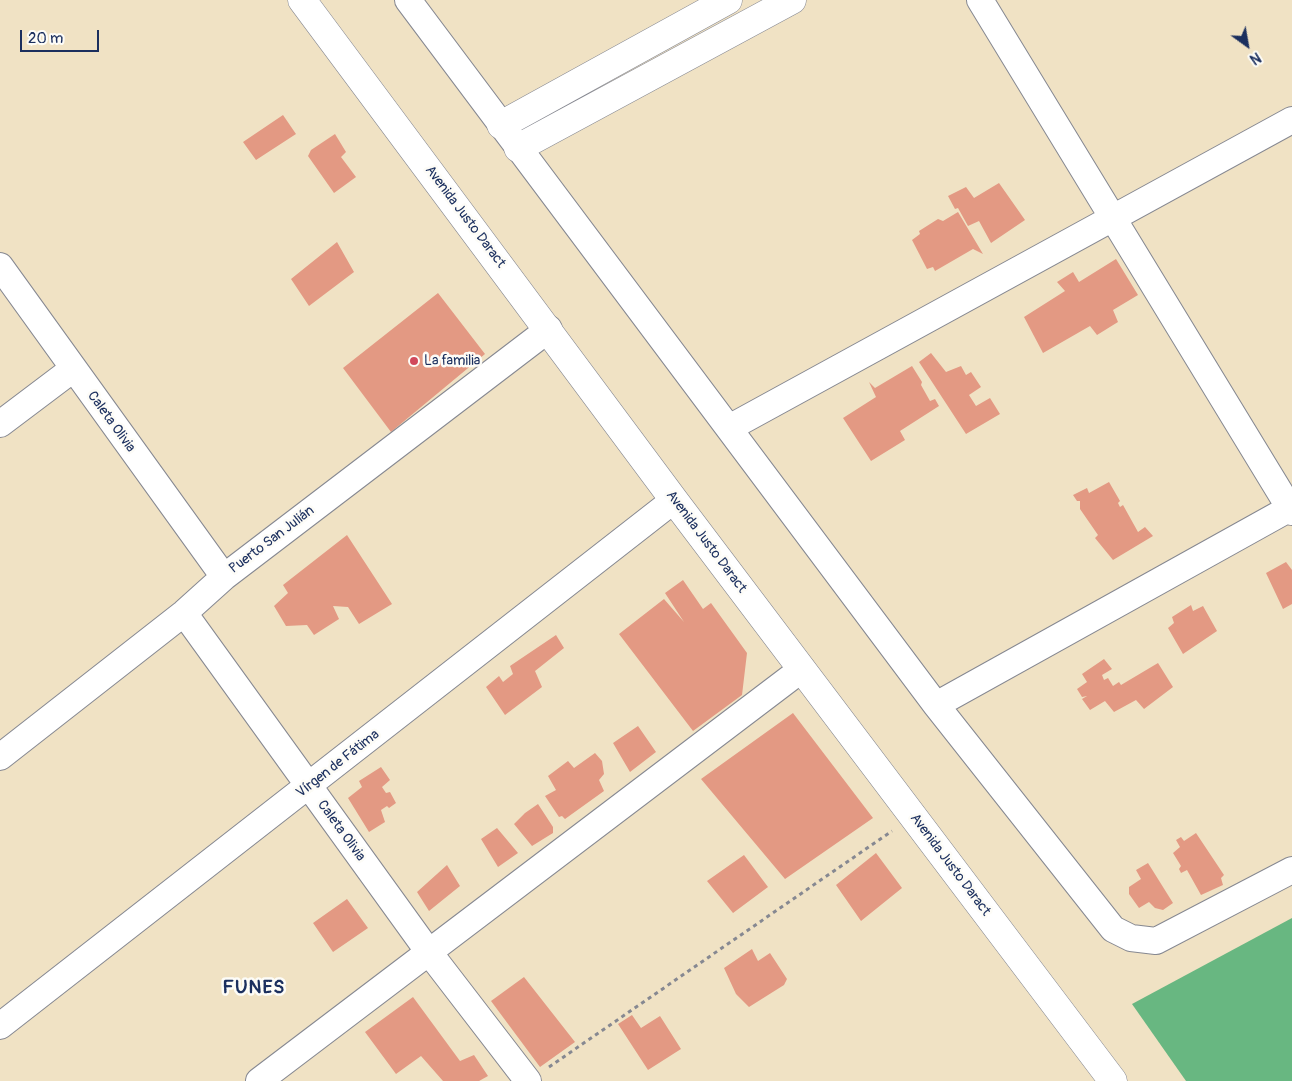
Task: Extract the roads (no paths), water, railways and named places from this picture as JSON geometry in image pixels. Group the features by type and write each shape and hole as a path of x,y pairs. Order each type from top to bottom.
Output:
{"main road":[{"name":"Avenida Justo Daract","path":"302,0 549,329 674,500 1113,1081"},
{"path":"501,125 728,0"},
{"path":"518,148 792,0"}],"street":[{"path":"408,0 936,705 1113,929 1131,938 1156,941 1292,870"},
{"path":"936,705 1291,509 980,0"},
{"path":"729,428 1292,120"},
{"name":"Caleta Olivia","path":"0,266 224,577"},
{"name":"Puerto San Julián","path":"0,757 184,612 224,577 549,329"},
{"path":"0,424 73,369"},
{"name":"Vírgen de Fátima","path":"0,1026 674,500"},
{"name":"Caleta Olivia","path":"184,612 308,787 428,950 528,1081"},
{"path":"260,1081 428,950 802,669"}],"place":[{"name":"La familia","path":"414,361"}],"district":[{"name":"FUNES","path":"254,988"}]}
